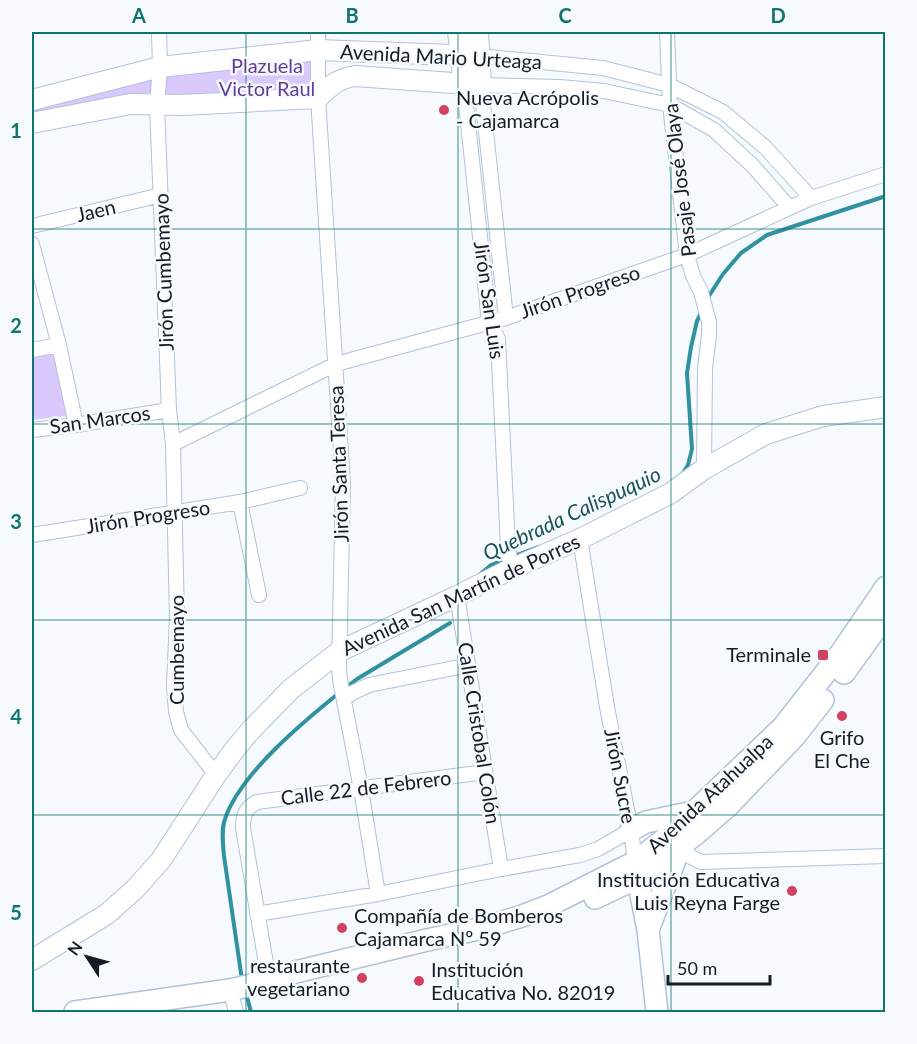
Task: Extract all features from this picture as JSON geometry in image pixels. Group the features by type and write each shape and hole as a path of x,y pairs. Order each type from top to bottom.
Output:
{"main road":[{"name":"Avenida Atahualpa","path":"676,841 693,812 783,727 841,653 885,587"},
{"name":"Avenida Atahualpa","path":"75,1012 246,986 279,976 483,928 522,916 636,870 729,805 795,736 885,615"},
{"path":"631,830 646,822 693,812"},
{"path":"648,930 676,841"},
{"name":"Jirón Sucre","path":"636,870 648,930 657,1012"}],"street":[{"name":"Jirón Cumbemayo","path":"159,32 160,67 157,105 175,512"},
{"name":"Jirón San Luis","path":"458,32 470,55"},
{"name":"Jirón San Luis","path":"478,32 470,55 489,322 498,339 508,547 511,566"},
{"name":"Pasaje José Olaya","path":"667,32 670,105 687,255 693,276 701,292 709,335 705,368 704,469"},
{"name":"Avenida Mario Urteaga","path":"32,100 160,67 318,41 603,68 669,85 723,112 765,147 811,198"},
{"name":"Jirón Santa Teresa","path":"318,41 318,98 342,483 340,680 378,894"},
{"name":"Avenida Mario Urteaga","path":"318,98 335,82 355,76 472,85 560,87 604,91 670,105 714,130 753,166 789,207"},
{"name":"Jirón San Luis","path":"472,85 506,318"},
{"path":"32,123 130,104 182,105 318,98"},
{"name":"Jirón Progreso","path":"173,444 336,364 506,318 687,255 811,198 885,174"},
{"name":"Jaen","path":"32,226 161,195"},
{"path":"32,244 60,345 76,425"},
{"path":"32,350 60,345"},
{"name":"Avenida San Martín de Porres","path":"32,960 107,914 135,889 161,860 216,775 251,730 291,689 340,651 457,597 511,566 580,539 671,493 704,469 766,434 823,417 885,407"},
{"name":"San Marcos","path":"32,430 169,410"},
{"name":"Jirón Progreso","path":"32,535 240,502 300,488"},
{"path":"240,502 259,595"},
{"name":"Cumbemayo","path":"175,512 177,617 174,686 176,712 182,730 216,775"},
{"name":"Jirón Sucre","path":"580,539 636,870"},
{"name":"Calle Cristobal Colón","path":"457,597 501,869"},
{"path":"344,699 369,685 469,665"},
{"name":"Calle 22 de Febrero","path":"257,914 243,828 243,819 248,807 257,802 485,772"},
{"name":"Avenida Atahualpa","path":"257,914 378,894 580,855 598,849 631,830"},
{"path":"676,841 691,858 701,862 885,856"},
{"path":"236,1012 246,986 257,914"}],"green space":[{"name":"Plazuela Victor Raul","path":"312,53 309,99 163,101 166,62"},
{"path":"154,72 157,91 32,118 32,104"},
{"path":"54,351 68,416 32,420 32,355"}],"waterway":[{"name":"Quebrada Calispuquio","path":"707,299 723,274 741,253 767,235 886,196"},
{"name":"Quebrada Calispuquio","path":"683,473 688,465 692,449 687,373 697,321 702,311"},
{"name":"Quebrada Calispuquio","path":"478,576 491,565 538,547"},
{"name":"Quebrada Calispuquio","path":"345,688 450,623"},
{"name":"Quebrada Calispuquio","path":"242,980 224,856 225,819 244,784 258,767 291,734 339,693"},
{"name":"Quebrada Calispuquio","path":"246,993 251,1012"}],"place":[{"name":"Nueva Acrópolis - Cajamarca","path":"444,110"},
{"name":"Terminale","path":"823,655"},
{"name":"Grifo El Che","path":"842,716"},
{"name":"Institución Educativa Luis Reyna Farge","path":"792,891"},
{"name":"Compañía de Bomberos Cajamarca Nº 59","path":"342,928"},
{"name":"restaurante vegetariano","path":"362,978"},
{"name":"Institución Educativa No. 82019","path":"419,981"}]}
